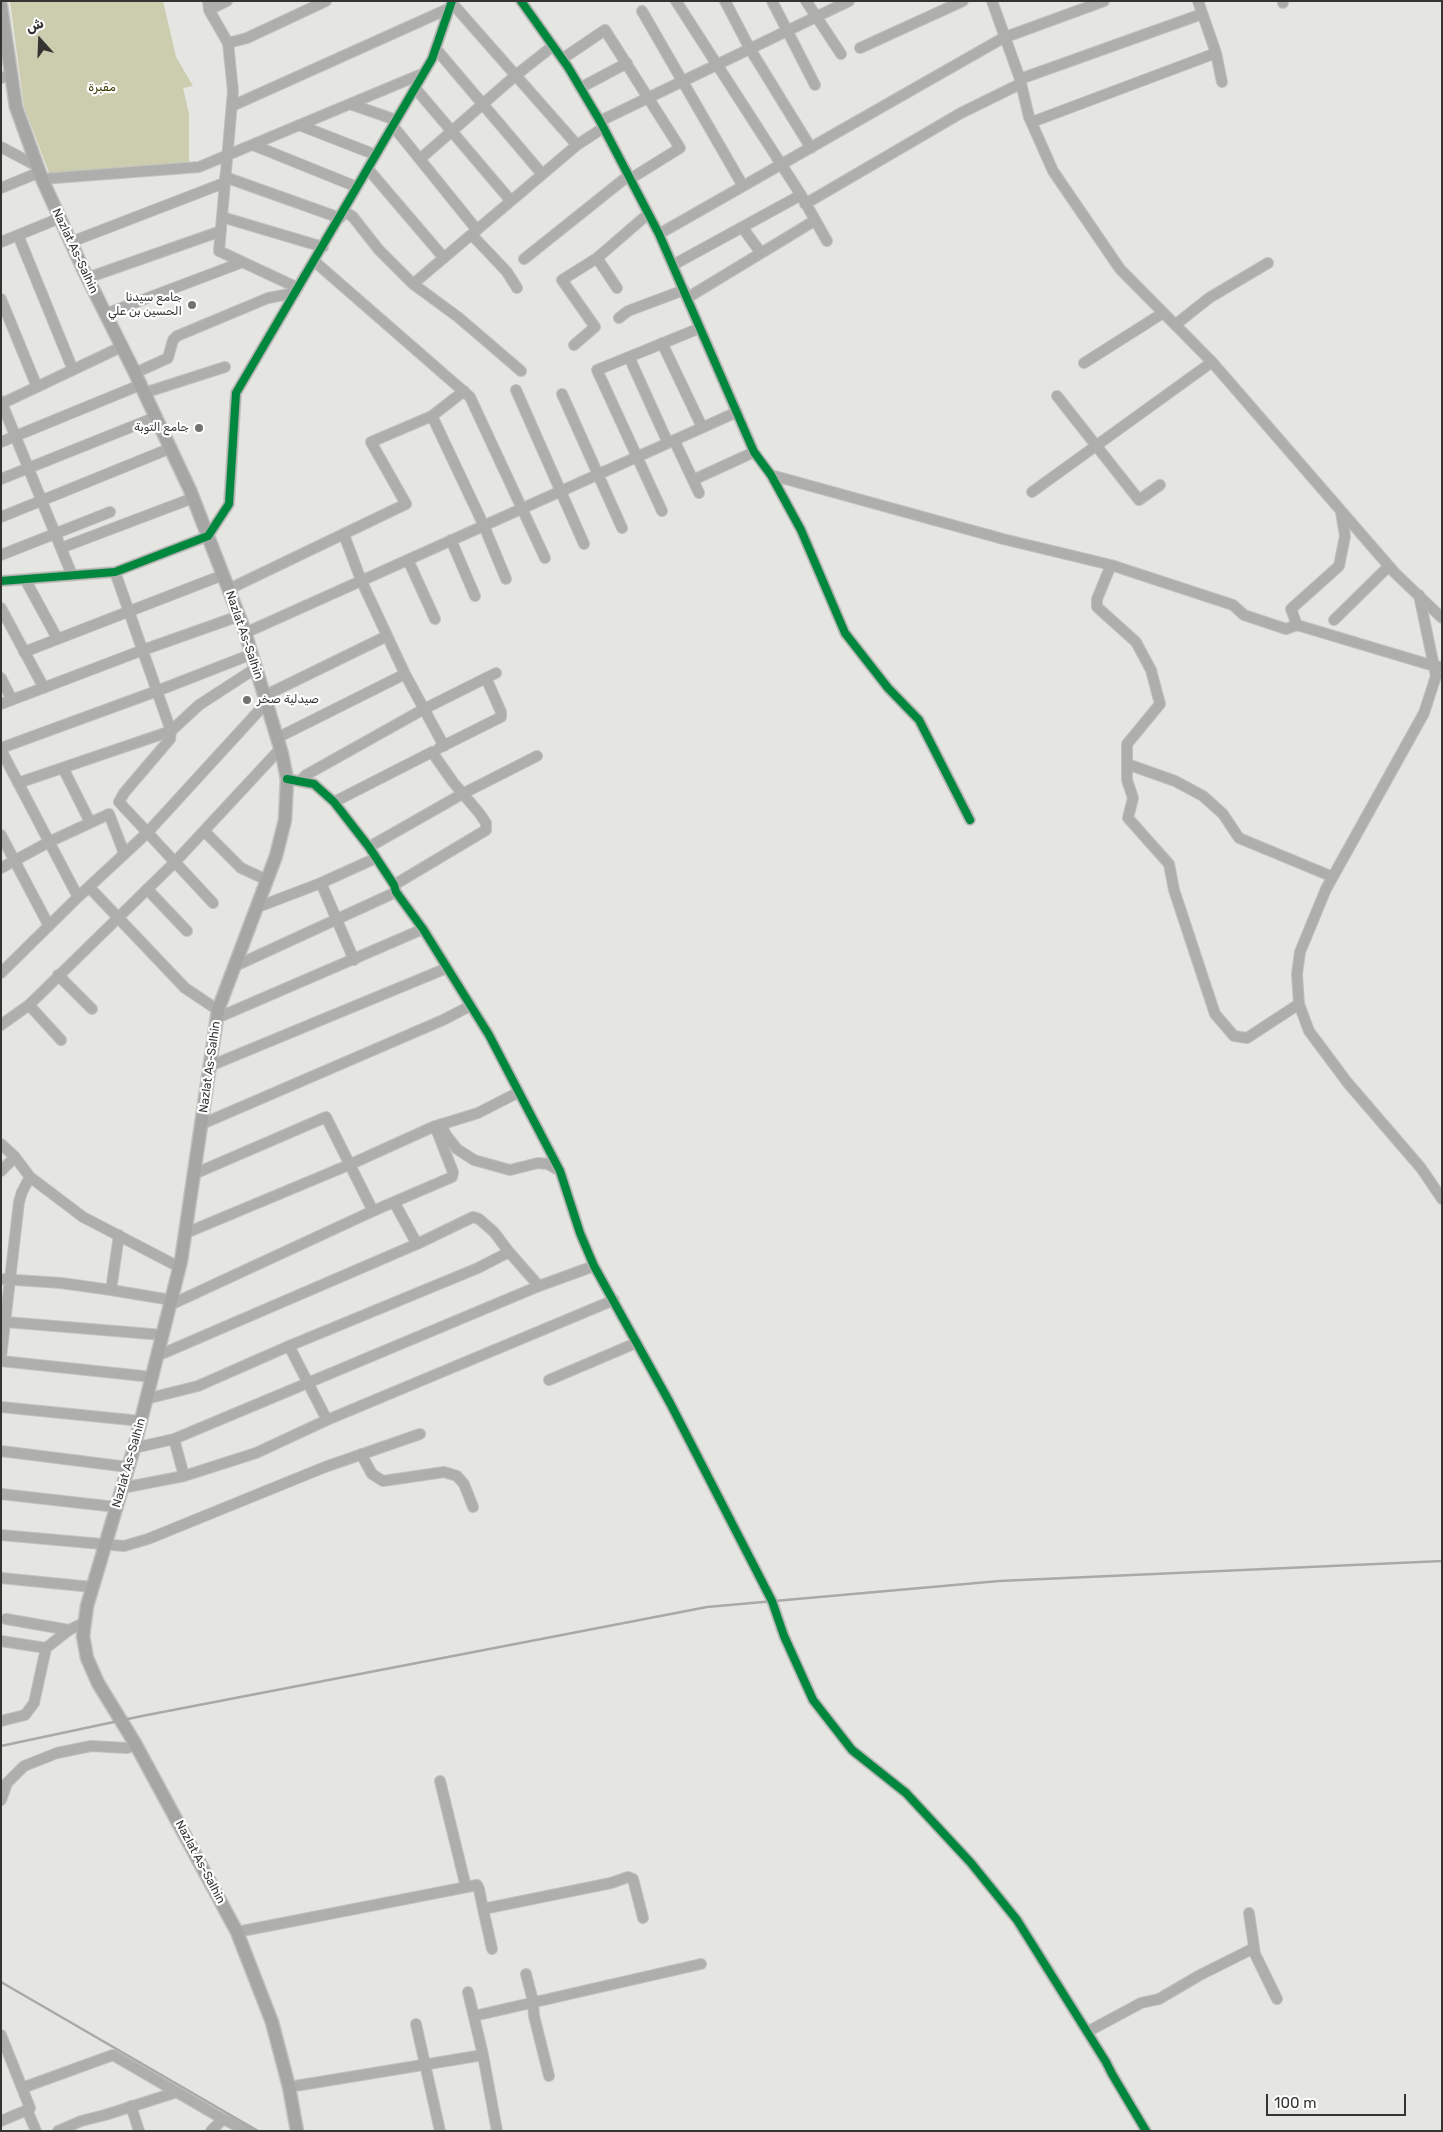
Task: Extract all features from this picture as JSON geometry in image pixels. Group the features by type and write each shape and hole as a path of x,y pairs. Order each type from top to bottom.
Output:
{"main road":[{"name":"Nazlat As-Salhin","path":"1,6 6,76 40,172 87,278 171,448 193,498 245,633 279,743 287,779 284,820 276,856 217,1014 186,1233 179,1268 134,1448 92,1587 83,1636 86,1658 98,1683 136,1745 237,1932 272,2022 290,2087 297,2131"}],"street":[{"path":"227,1 208,5 228,43 234,92 226,156 219,251 296,291"},
{"path":"228,43 247,38 326,1"},
{"path":"521,1 562,59 602,125 659,234 754,452 771,476 800,530 845,634 888,688 919,720 970,820"},
{"path":"676,1 803,200 826,241"},
{"path":"725,1 750,49 811,148"},
{"path":"772,1 815,85"},
{"path":"806,1 841,54"},
{"path":"413,284 602,125 649,97 849,1"},
{"path":"860,48 963,1"},
{"path":"992,1 1032,122 1053,171 1120,269 1212,362 1389,566 1442,618"},
{"path":"659,234 1003,38 1104,1"},
{"path":"1198,1 1216,53 1222,82"},
{"path":"232,106 451,4"},
{"path":"1,581 26,581 115,572 208,536 229,504 236,393 424,73 436,49 451,4"},
{"path":"451,4 577,145"},
{"path":"642,11 744,186"},
{"path":"673,265 742,227 803,200 1020,81 1202,14"},
{"path":"524,259 629,178 680,148 605,30 562,59"},
{"path":"420,159 516,75 553,46"},
{"path":"436,49 542,174"},
{"path":"1032,122 1216,53"},
{"path":"580,88 627,63"},
{"path":"1,188 40,172 199,167 424,73"},
{"path":"415,88 511,201"},
{"path":"350,104 395,123 474,232 508,272 517,288"},
{"path":"299,125 376,155"},
{"path":"253,145 358,187"},
{"path":"1,148 40,172"},
{"path":"368,168 444,258"},
{"path":"71,242 224,180 353,217 379,250 413,284 458,317 521,371"},
{"path":"574,345 595,327 562,280 596,258 648,214"},
{"path":"222,217 323,247"},
{"path":"1,242 60,218"},
{"path":"620,318 628,311 685,294 761,253 814,221"},
{"path":"742,227 761,253"},
{"path":"87,278 221,231"},
{"path":"18,235 73,370"},
{"path":"596,258 617,288"},
{"path":"314,261 470,397 545,558"},
{"path":"105,314 243,262"},
{"path":"1175,325 1209,298 1268,263"},
{"path":"140,384 168,358 176,336 268,298 296,291"},
{"path":"1,299 37,386"},
{"path":"1084,363 1163,313"},
{"path":"662,511 597,370 700,328"},
{"path":"662,343 702,428"},
{"path":"72,575 2,403 121,347"},
{"path":"629,357 671,442 699,493"},
{"path":"1032,492 1212,362"},
{"path":"1,442 140,384 225,367"},
{"path":"516,390 584,544"},
{"path":"229,589 344,536 406,504 371,442 432,416 464,391"},
{"path":"562,394 622,528"},
{"path":"1057,396 1139,500 1160,485"},
{"path":"245,633 737,412"},
{"path":"432,416 484,526 506,578"},
{"path":"1,479 156,417"},
{"path":"1,517 171,448"},
{"path":"693,480 754,452"},
{"path":"771,476 1003,539 1112,565 1233,606 1244,615 1286,629 1297,625 1438,667"},
{"path":"61,548 193,498"},
{"path":"1297,625 1292,609 1339,566 1345,536 1341,510"},
{"path":"1,555 55,532 110,512"},
{"path":"344,536 361,580 404,674 444,746"},
{"path":"451,540 475,596"},
{"path":"408,560 435,619"},
{"path":"1112,565 1096,599 1097,607 1136,642 1150,670 1160,704 1127,744 1127,780 1133,798 1128,818 1169,864 1174,890 1215,1014 1234,1036 1247,1038 1299,1004"},
{"path":"1334,620 1389,566"},
{"path":"115,572 171,731 170,739 124,793 120,802 213,903"},
{"path":"24,652 223,575"},
{"path":"26,581 57,638"},
{"path":"1419,596 1438,667 1436,676 1424,713 1333,877 1300,952 1297,974 1299,1004 1309,1031 1347,1082 1420,1168 1442,1199"},
{"path":"1,608 44,688"},
{"path":"1,704 239,616"},
{"path":"1,973 78,897 147,833 265,699 387,636"},
{"path":"78,897 1,749 252,654"},
{"path":"18,783 171,731 199,705 256,668"},
{"path":"300,781 306,775 424,709 496,673"},
{"path":"1,1025 28,1005 175,862 279,743 404,674"},
{"path":"334,802 501,717 501,712 486,678"},
{"path":"2,682 12,700"},
{"path":"233,967 336,920 395,889 486,830 486,823 432,752"},
{"path":"368,847 464,793 537,756"},
{"path":"1127,764 1175,781 1203,796 1223,814 1239,838 1333,877"},
{"path":"63,768 90,822"},
{"path":"287,779 314,784 334,802 376,858 489,1035 560,1171 580,1233 594,1266 670,1403 772,1601 784,1636 813,1700 852,1750 906,1793 971,1862 1017,1920 1146,2131"},
{"path":"1,868 49,842 109,814 124,853"},
{"path":"204,831 241,868 267,880"},
{"path":"1,835 48,926"},
{"path":"258,907 321,883 376,858"},
{"path":"321,883 354,960"},
{"path":"89,887 185,988 217,1014 354,960 423,929"},
{"path":"147,889 187,931"},
{"path":"210,1066 447,968"},
{"path":"58,975 92,1009"},
{"path":"28,1005 61,1040"},
{"path":"202,1124 443,1020 470,1006"},
{"path":"186,1233 351,1164 438,1125 478,1112 519,1092"},
{"path":"194,1174 322,1117 329,1119 373,1210"},
{"path":"438,1125 457,1149 474,1160 510,1170 538,1163 548,1164 560,1171"},
{"path":"6,1280 61,1283 111,1290 171,1302 454,1174 438,1125"},
{"path":"1,1144 15,1157 30,1177 83,1217 179,1268"},
{"path":"1,1171 15,1157"},
{"path":"1,1357 6,1280 19,1202 30,1177"},
{"path":"394,1202 417,1244"},
{"path":"157,1356 476,1217 494,1232 539,1286"},
{"path":"111,1290 119,1235"},
{"path":"146,1399 198,1386 288,1346 478,1268 509,1252"},
{"path":"134,1448 174,1440 539,1286 594,1266"},
{"path":"122,1488 184,1476 256,1453 327,1420 614,1300"},
{"path":"4,1319 162,1335"},
{"path":"549,1380 636,1343"},
{"path":"288,1346 327,1420"},
{"path":"1,1362 152,1377"},
{"path":"1,1407 141,1421"},
{"path":"1,1535 124,1546 148,1539 284,1482 420,1434"},
{"path":"174,1440 184,1476"},
{"path":"1,1451 128,1467"},
{"path":"361,1454 372,1474 383,1481 444,1472 457,1476 464,1484 473,1507"},
{"path":"1,1494 116,1507"},
{"path":"1,1578 92,1587"},
{"path":"6,1619 69,1630"},
{"path":"1,1721 25,1715 34,1704 46,1648 69,1630 85,1622"},
{"path":"1,1641 46,1648"},
{"path":"1,1800 7,1782 24,1766 58,1753 91,1746 127,1748 136,1745"},
{"path":"440,1781 466,1887"},
{"path":"483,1909 630,1877 643,1918"},
{"path":"237,1932 477,1885 492,1949"},
{"path":"1249,1913 1254,1948 1277,1999"},
{"path":"1087,2032 1141,2003 1159,1999 1200,1975 1254,1948"},
{"path":"474,2016 701,1964"},
{"path":"526,1974 549,2076"},
{"path":"468,1992 483,2055 497,2131"},
{"path":"416,2024 440,2131"},
{"path":"1,2035 30,2108 1,2121"},
{"path":"22,2088 113,2055 248,2131"},
{"path":"290,2087 483,2055"},
{"path":"58,2131 81,2121 177,2092"},
{"path":"131,2106 139,2131"},
{"path":"27,2110 36,2131"},
{"path":"211,2131 223,2118"}],"green space":[{"name":"مقبرة","path":"10,1 163,1 176,57 193,86 183,88 189,114 189,165 50,175 24,107"}],"railway":[{"path":"1,1746 142,1716 707,1607 999,1581 1442,1561"},
{"path":"1,1982 258,2131"}],"cycle path":[{"path":"1,581 115,572 208,536 229,504 236,393 432,59 452,1"},
{"path":"521,1 568,67 600,121 659,234 754,452 771,475 801,530 845,633 888,688 919,720 970,820"},
{"path":"287,779 314,784 334,802 369,847 489,1035 560,1171 580,1233 594,1266 670,1403 772,1601 784,1636 813,1700 852,1750 906,1793 971,1863 1017,1920 1106,2062 1146,2131"}],"place":[{"name":"جامع سيدنا الحسين بن علي","path":"192,305"},
{"name":"جامع التوبة","path":"199,428"},
{"name":"صيدلية صخر","path":"247,700"}]}
